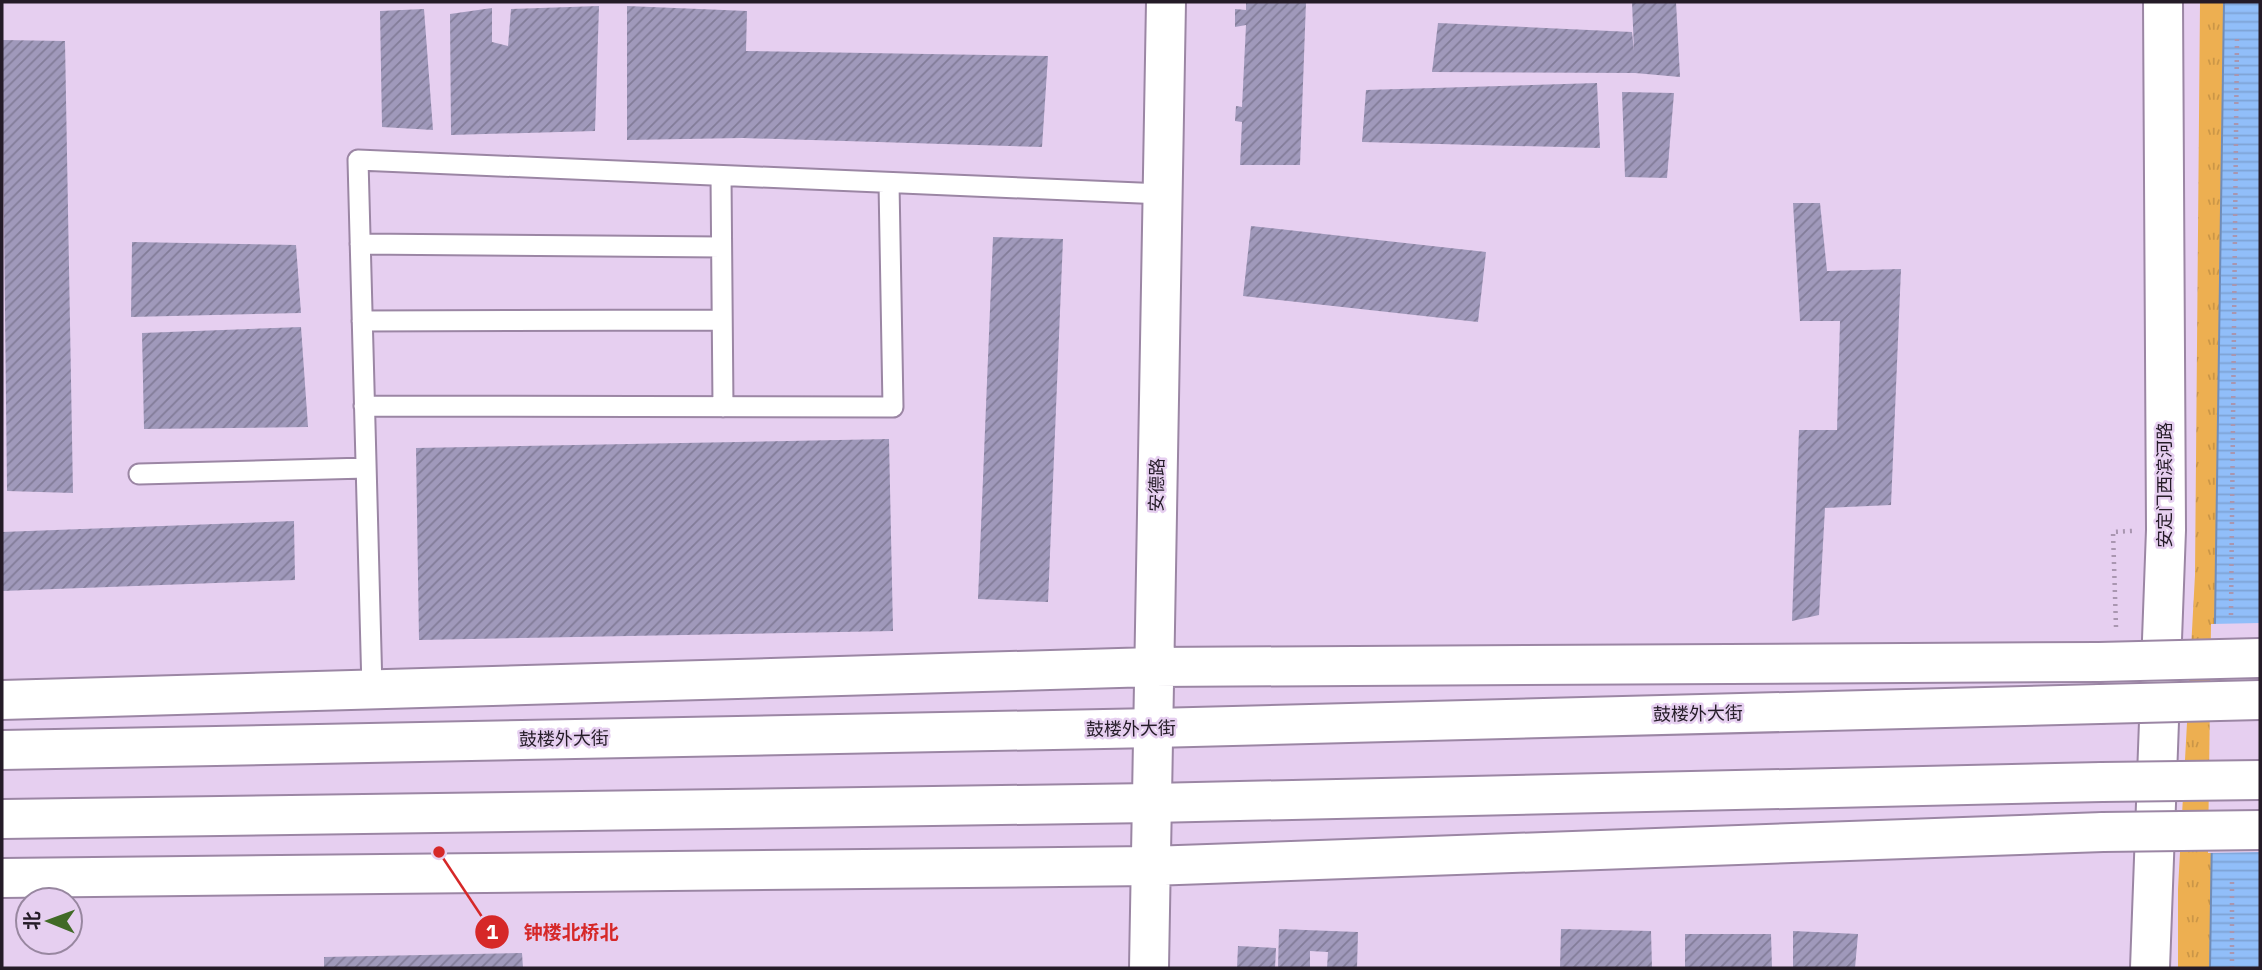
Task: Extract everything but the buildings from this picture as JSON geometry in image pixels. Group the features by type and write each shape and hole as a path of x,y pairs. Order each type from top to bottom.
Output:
{"street":[{"name":"安德路","path":"1149,968 1166,2"},
{"name":"安定门西滨河路","path":"2150,968 2166,530 2163,2"},
{"path":"2,700 1153,667 2108,650 2260,658"},
{"name":"鼓楼外大街","path":"2,750 1154,728 2260,700"},
{"path":"2,819 1152,803 2260,780"},
{"path":"2,878 1150,866 2103,832 2260,830"}],"lane":[{"path":"372,689 358,160 1163,194"},
{"path":"721,176 723,407"},
{"path":"364,406 894,407 889,183"},
{"path":"360,244 721,247"},
{"path":"362,321 722,320"},
{"path":"139,474 366,468"}],"path":[{"path":"2231,615 2238,39"},
{"path":"2108,650 2113,532"},
{"path":"2232,879 2232,968"}],"green space":[{"path":"2200,2 2260,2 2260,968 2178,968 2178,889 2195,575"}],"water":[{"path":"2224,2 2260,2 2260,968 2210,968"}],"pier":[{"path":"2260,623 2260,852 2208,853 2211,624"}],"place":[{"name":"钟楼北桥北","path":"439,852"}]}
